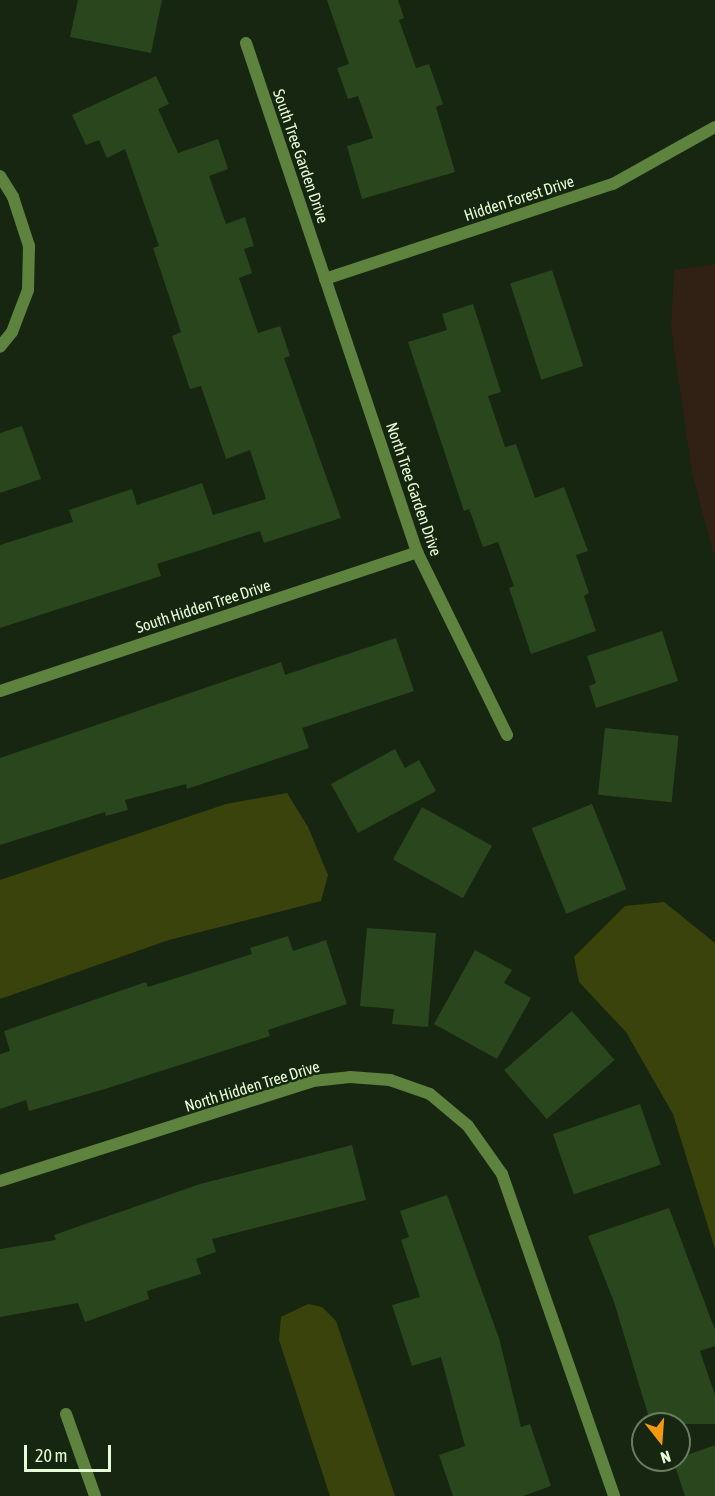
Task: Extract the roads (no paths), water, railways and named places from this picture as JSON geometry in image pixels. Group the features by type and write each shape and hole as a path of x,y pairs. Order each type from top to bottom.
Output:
{"street":[{"name":"South Tree Garden Drive","path":"246,43 325,279"},
{"name":"Hidden Forest Drive","path":"325,279 613,184 715,127"},
{"path":"0,176 13,198 29,246 28,290 12,332 0,347"},
{"name":"North Tree Garden Drive","path":"325,279 417,552 507,735"},
{"name":"South Hidden Tree Drive","path":"0,691 417,552"},
{"name":"North Hidden Tree Drive","path":"0,1180 313,1081 350,1077 390,1080 430,1094 468,1126 502,1174 614,1496"},
{"path":"66,1414 95,1496"}]}
